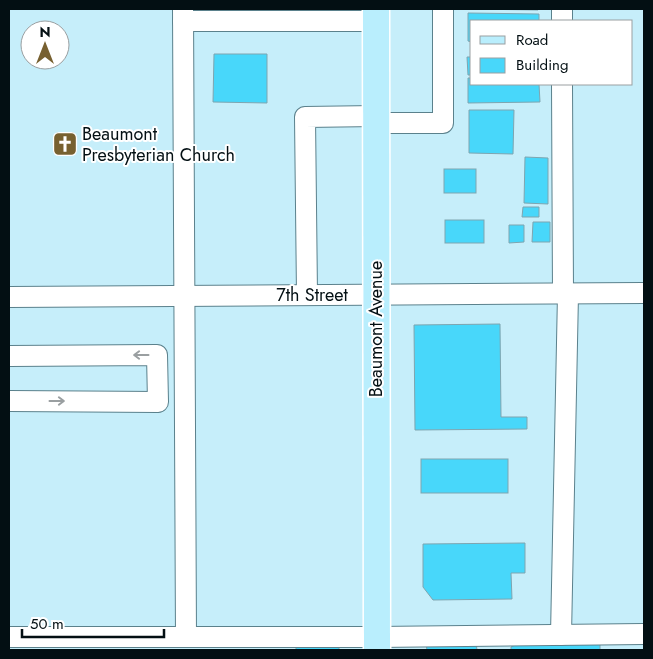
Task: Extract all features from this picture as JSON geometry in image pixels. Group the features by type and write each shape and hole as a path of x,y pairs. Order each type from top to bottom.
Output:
{"main road":[{"name":"Beaumont Avenue","path":"376,15 377,644"}],"street":[{"path":"307,295 305,117 443,122 443,9"},
{"path":"186,637 183,15 376,15"},
{"path":"561,635 565,294 562,85"},
{"name":"7th Street","path":"9,297 644,293"},
{"path":"9,356 157,355 158,402 9,401"},
{"path":"9,636 186,637 231,644 377,644 486,643 561,635 644,634"}],"building":[{"path":"468,9 538,9 538,10"},
{"path":"468,13 539,14 539,20 470,20 470,42 468,41"},
{"path":"214,54 267,54 267,103 213,102"},
{"path":"467,57 470,57 470,75 468,75"},
{"path":"468,78 470,78 470,85 539,85 540,102 468,103"},
{"path":"469,110 514,110 513,154 469,153"},
{"path":"525,157 548,158 548,204 524,203"},
{"path":"444,169 476,169 476,193 444,193"},
{"path":"523,207 539,207 539,217 522,217"},
{"path":"445,220 484,220 484,243 445,243"},
{"path":"533,222 550,222 550,242 532,242"},
{"path":"509,225 524,225 524,242 509,243"},
{"path":"500,324 501,417 527,417 527,429 415,430 414,325"},
{"path":"421,459 508,459 508,493 421,493"},
{"path":"525,543 525,573 511,573 512,599 433,600 423,587 423,544"},
{"path":"296,643 339,644 339,650 296,650"},
{"path":"476,643 477,650 427,650 426,644"},
{"path":"519,643 600,643 600,650 511,650 511,647"}],"place":[{"name":"Beaumont Presbyterian Church","path":"65,144"}]}
